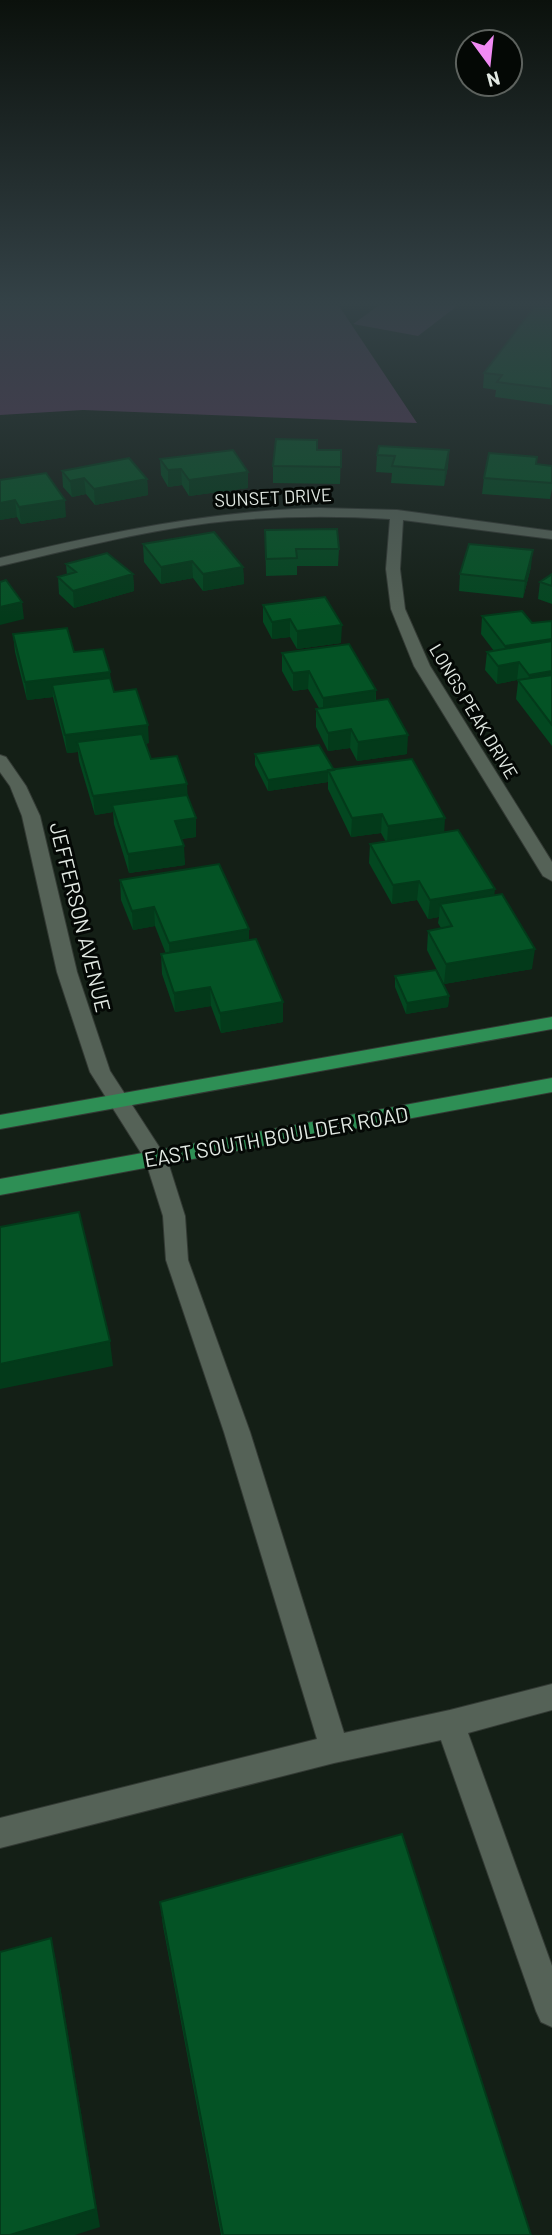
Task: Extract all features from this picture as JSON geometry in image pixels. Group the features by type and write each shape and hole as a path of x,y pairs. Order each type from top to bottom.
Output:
{"main road":[{"path":"0,1122 552,1023"},
{"name":"EAST SOUTH BOULDER ROAD","path":"0,1187 552,1085"}],"street":[{"name":"SUNSET DRIVE","path":"0,562 133,532 239,516 318,512 397,514 479,522 552,535"},
{"name":"LONGS PEAK DRIVE","path":"397,514 393,569 398,609 422,666 552,876"},
{"name":"JEFFERSON AVENUE","path":"0,760 19,786 31,816 67,972 100,1072 156,1159 174,1216 177,1260 237,1433 334,1748"},
{"path":"0,1833 334,1748 450,1724 552,1697"},
{"path":"450,1724 552,2011"}],"shaded area":[{"path":"0,410 78,410 0,415"},
{"path":"91,410 409,410 417,423"}],"building":[{"path":"276,439 317,440 317,450 341,450 341,467 273,466"},
{"path":"379,446 449,450 445,470 392,466 395,456 377,455"},
{"path":"233,450 248,472 189,480 181,469 168,470 160,459"},
{"path":"489,453 537,457 536,464 552,466 552,483 484,478"},
{"path":"129,458 147,479 94,489 84,478 70,481 62,471"},
{"path":"46,473 65,500 19,507 15,500 0,503 0,480"},
{"path":"337,529 339,549 296,549 297,558 266,559 265,530"},
{"path":"214,532 243,567 203,574 192,561 161,567 143,544"},
{"path":"469,544 533,550 525,581 460,574"},
{"path":"107,553 133,574 73,591 58,577 76,572 66,564"},
{"path":"552,574 552,586 540,582"},
{"path":"6,580 22,602 0,607 0,582"},
{"path":"325,597 342,625 297,631 290,619 272,622 263,605"},
{"path":"522,611 532,623 551,621 552,639 505,646 482,616"},
{"path":"67,628 74,652 103,649 110,672 25,682 13,634"},
{"path":"552,641 552,671 529,675 519,662 498,666 487,652"},
{"path":"349,644 376,690 323,698 309,671 293,673 282,653"},
{"path":"552,675 552,725 518,680"},
{"path":"110,678 114,692 136,689 148,725 65,735 52,685"},
{"path":"388,699 408,735 358,742 351,729 328,733 316,709"},
{"path":"142,734 151,759 177,756 187,784 93,796 77,742"},
{"path":"319,745 334,770 268,780 255,754"},
{"path":"412,759 445,818 388,826 382,814 352,818 328,770"},
{"path":"187,795 196,818 175,821 184,846 128,854 112,805"},
{"path":"458,830 495,889 430,900 419,881 393,885 370,844"},
{"path":"219,864 249,929 169,943 154,907 132,911 120,880"},
{"path":"502,894 535,949 446,964 428,931 452,926 440,904"},
{"path":"256,939 283,1002 220,1013 210,987 174,993 161,954"},
{"path":"436,970 449,996 407,1003 395,976"},
{"path":"79,1212 110,1341 0,1364 0,1227"},
{"path":"402,1834 531,2235 223,2235 160,1902"},
{"path":"51,1938 96,2209 10,2235 0,2235 0,1952"}]}
